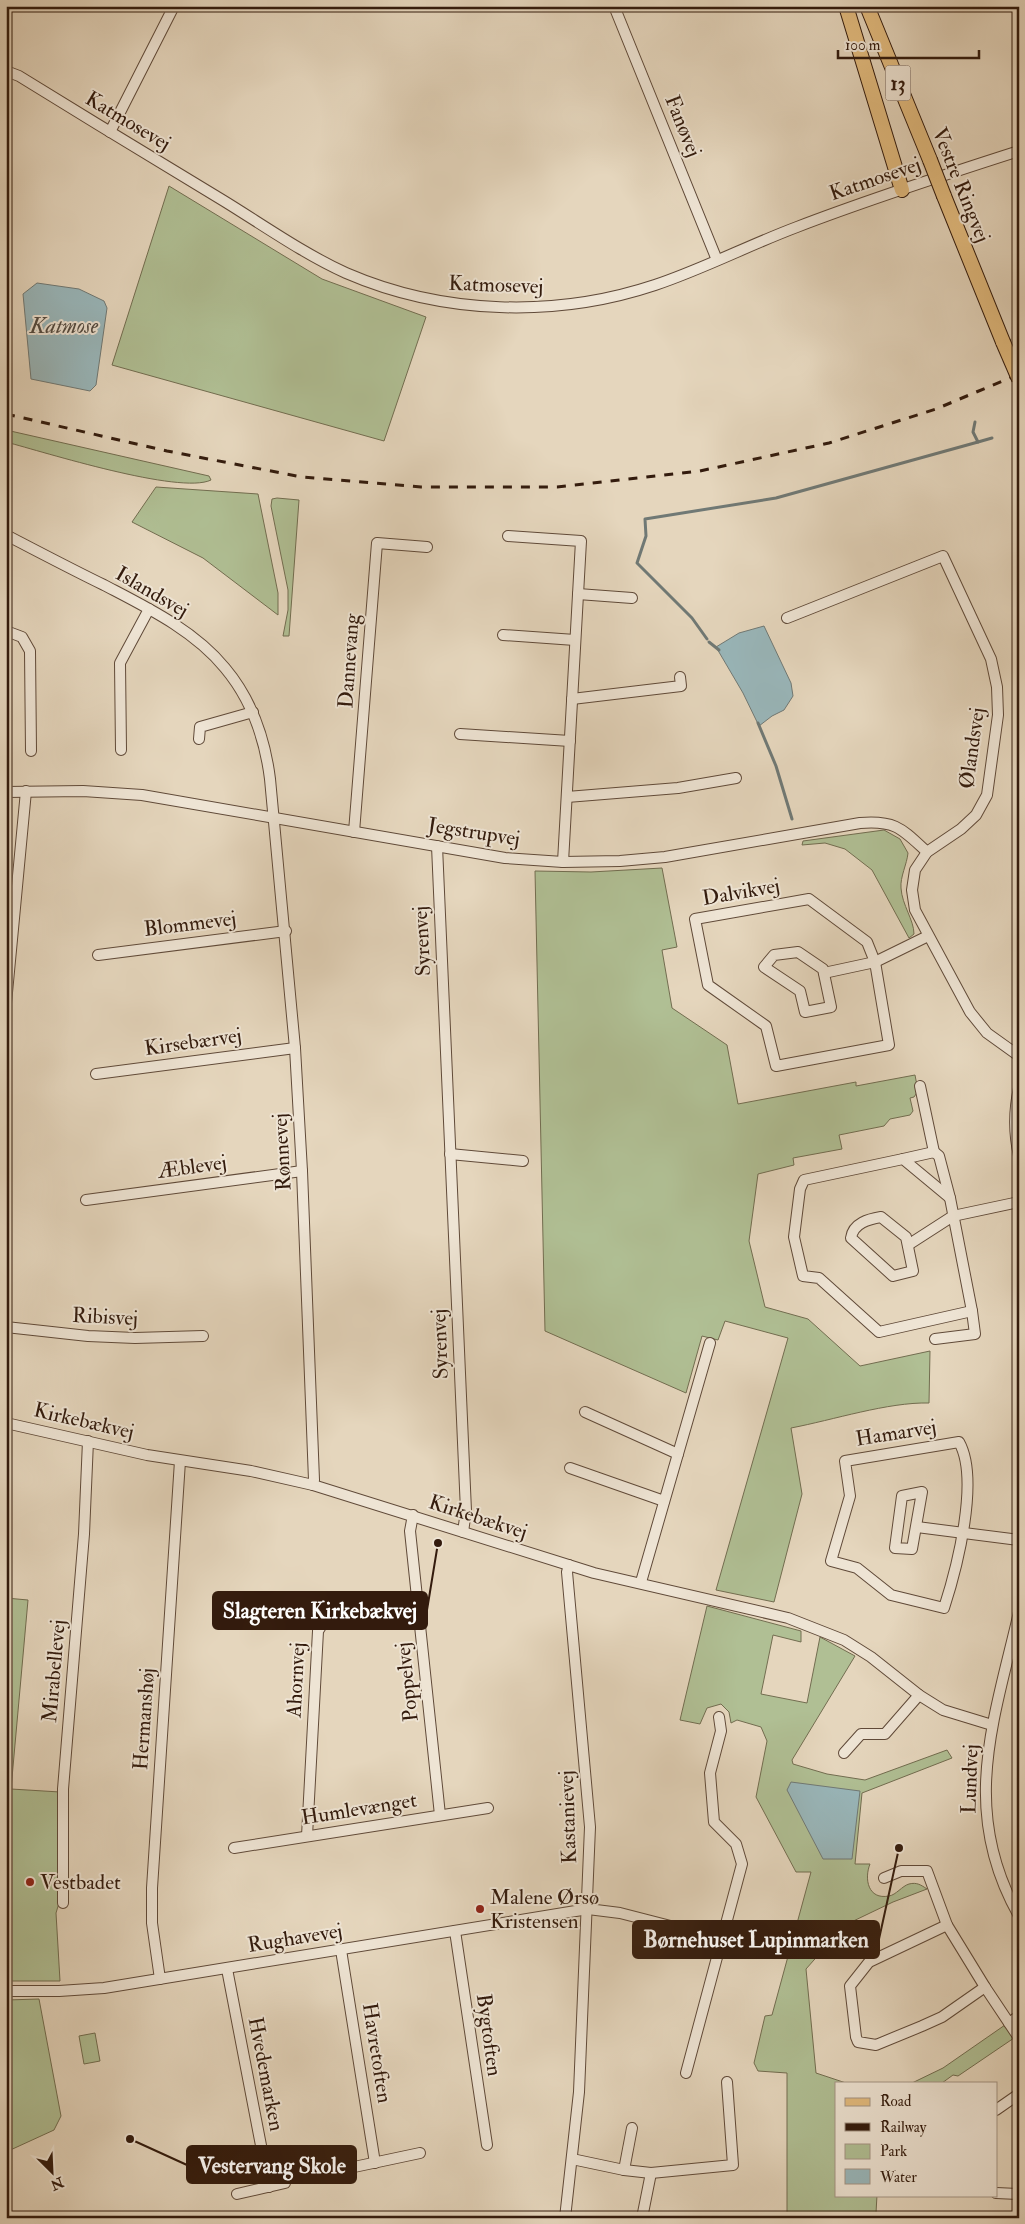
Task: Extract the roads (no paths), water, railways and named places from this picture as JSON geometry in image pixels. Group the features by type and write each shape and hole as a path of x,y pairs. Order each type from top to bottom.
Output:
{"main road":[{"path":"846,6 902,190"},
{"name":"Vestre Ringvej","path":"867,6 1019,379"}],"street":[{"path":"110,132 174,6"},
{"name":"Fanøvej","path":"614,6 717,260"},
{"name":"Katmosevej","path":"6,71 284,238 345,272 388,288 439,302 498,307 568,306 610,298 657,284 824,216 1019,151"},
{"name":"Islandsvej","path":"6,535 149,609 202,646 225,667 240,688 253,712 267,758 275,818"},
{"path":"508,536 581,541 563,862"},
{"name":"Dannevang","path":"354,832 377,543 427,547"},
{"name":"Ølandsvej","path":"787,618 943,556 991,659 997,688 998,715 987,795 976,815 961,829 927,852 915,870 912,890 915,910 970,1012 987,1033 1019,1056"},
{"path":"578,594 632,598"},
{"path":"121,750 120,663 149,609"},
{"path":"6,631 22,637 30,651 31,750"},
{"path":"503,635 575,640"},
{"path":"572,699 681,686 680,678"},
{"path":"199,739 200,727 253,712"},
{"path":"460,734 570,741"},
{"path":"567,797 670,789 736,778"},
{"path":"6,1002 26,791"},
{"name":"Jegstrupvej","path":"6,792 83,791 142,795 505,858 563,862 620,861 665,857 880,821 897,826 927,852"},
{"name":"Rønnevej","path":"275,818 295,1048 302,1171 313,1485"},
{"name":"Syrenvej","path":"436,846 466,1511 463,1532"},
{"name":"Dalvikvej","path":"810,899 867,942 875,962 889,1045 776,1066 766,1026 708,985 695,919 810,899"},
{"name":"Blommevej","path":"98,955 286,931"},
{"path":"824,973 875,962 928,936"},
{"path":"798,952 823,969 824,973 831,1007 805,1012 800,991 764,967 774,955 798,952"},
{"name":"Kirsebærvej","path":"96,1074 295,1048"},
{"path":"920,1086 934,1152 939,1156 954,1216 975,1334 935,1339"},
{"path":"1019,1088 1015,1114 1019,1156"},
{"path":"934,1152 804,1180 800,1189 794,1237 803,1276 818,1278 879,1332 972,1311"},
{"path":"450,1154 523,1161"},
{"path":"902,1159 950,1198"},
{"name":"Æblevej","path":"86,1200 302,1171"},
{"path":"908,1245 954,1216 1019,1202"},
{"path":"881,1217 906,1237 908,1245 913,1271 893,1276 851,1238 852,1232 864,1220 881,1217"},
{"name":"Ribisvej","path":"6,1327 88,1336 135,1338 202,1336"},
{"path":"641,1582 710,1343"},
{"path":"585,1412 678,1454"},
{"name":"Kirkebækvej","path":"6,1423 180,1461 251,1471 313,1485 594,1573 641,1582 788,1618 813,1626 844,1640 871,1657 919,1695 943,1710 992,1725"},
{"name":"Mirabellevej","path":"63,1903 63,1788 84,1534 88,1441"},
{"name":"Hamarvej","path":"959,1442 965,1454 968,1474 962,1532 953,1580 944,1608 891,1595 857,1568 831,1561 850,1496 844,1460 959,1442"},
{"name":"Hermanshøj","path":"160,1979 152,1923 152,1888 180,1461"},
{"path":"570,1468 664,1501"},
{"path":"922,1492 920,1510 917,1527 912,1549 895,1548 902,1496 922,1492"},
{"name":"Poppelvej","path":"413,1516 410,1531 440,1815"},
{"path":"917,1527 1019,1540"},
{"name":"Kastanievej","path":"565,2218 579,2092 590,1827 566,1572 569,1565"},
{"name":"Lundvej","path":"1019,1612 1015,1642 992,1725 985,1766 988,1828 993,1855 1019,1916"},
{"name":"Ahornvej","path":"307,1836 318,1631 323,1622 418,1613"},
{"path":"844,1753 861,1734 885,1734 919,1695"},
{"path":"686,2073 742,1864 736,1844 714,1822 710,1773 721,1731 719,1717"},
{"name":"Humlevænget","path":"234,1848 488,1808"},
{"path":"884,1878 901,1872 927,1871 947,1925 1019,2038"},
{"name":"Rughavevej","path":"6,1991 59,1991 104,1988 588,1909 620,1913 722,1939"},
{"path":"947,1925 869,1962 850,1986 858,2042 876,2045 922,2026 942,2016 985,1987"},
{"name":"Bygtoften","path":"455,1931 487,2144"},
{"name":"Havretoften","path":"341,1950 376,2163"},
{"name":"Hvedemarken","path":"226,1969 269,2187"},
{"path":"1009,2023 1019,2016"},
{"path":"572,2159 624,2170 651,2173 733,2165 727,2082"},
{"path":"998,2109 1019,2094"},
{"path":"624,2170 632,2128"},
{"path":"340,2170 420,2153"},
{"path":"642,2218 651,2173"},
{"path":"237,2194 285,2183"},
{"path":"998,2193 1019,2194"}],"water":[{"name":"Katmose","path":"37,283 79,289 104,301 107,308 96,385 90,391 31,379 23,294"},
{"path":"764,626 791,683 793,696 784,710 759,726 743,693 716,647 739,633"},
{"path":"791,1782 860,1791 852,1859 823,1859 787,1790"}],"waterway":[{"path":"975,422 973,432 978,442 992,438"},
{"path":"707,639 692,618 637,563 646,536 645,519 776,498 978,442"},
{"path":"709,642 719,650"},
{"path":"758,723 776,766 792,819"}],"railway":[{"path":"6,414 167,451 302,477 421,487 557,487 700,471 829,443 936,409 1019,374"}],"place":[{"name":"Slagteren Kirkebækvej","path":"438,1543"},
{"name":"Børnehuset Lupinmarken","path":"899,1848"},
{"name":"Vestbadet","path":"30,1882"},
{"name":"Malene Ørsø Kristensen","path":"480,1909"},
{"name":"Vestervang Skole","path":"130,2139"}]}
